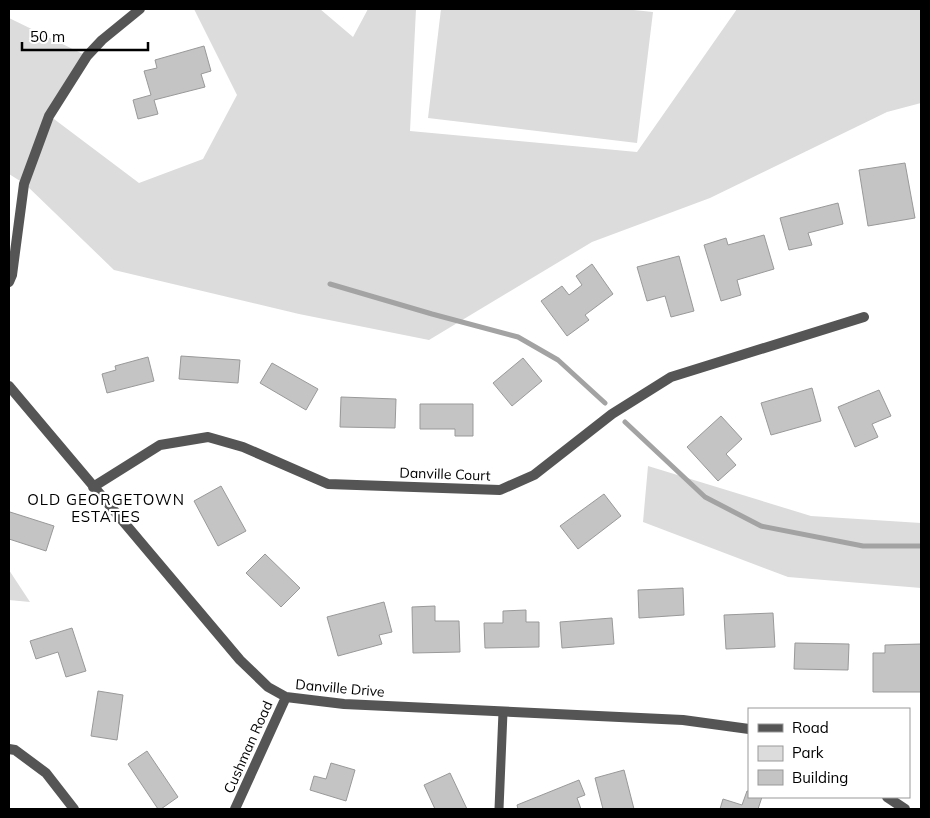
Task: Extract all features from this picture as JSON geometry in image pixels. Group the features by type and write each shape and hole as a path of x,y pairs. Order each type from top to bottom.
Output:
{"street":[{"path":"9,282 12,275 24,184 49,116 87,56 102,40 140,9"},
{"name":"Danville Court","path":"93,487 160,444 208,437 244,447 328,484 500,490 534,475 612,414 671,377 864,317"},
{"name":"Danville Drive","path":"9,386 240,660 268,687 286,697 344,704 683,720 748,729"},
{"name":"Cushman Road","path":"235,809 286,697"},
{"path":"9,749 15,750 46,773 74,809"},
{"path":"888,798 905,809"}],"lane":[{"path":"499,809 503,712"}],"green space":[{"path":"194,9 320,9 353,37 368,9 416,9 410,131 637,152 737,9 921,10 921,103 887,112 710,198 592,242 429,340 299,314 114,270 25,184 9,174 9,18 87,56 50,116 139,183 203,159 237,95"},
{"path":"441,9 624,9 653,12 637,143 428,118"},
{"path":"648,466 811,516 921,523 921,588 788,577 643,522"},
{"path":"9,570 30,602 9,600"}],"building":[{"path":"204,46 211,71 201,74 205,87 154,100 158,114 138,119 133,100 151,95 144,71 157,68 155,60"},
{"path":"905,163 915,218 868,226 859,170"},
{"path":"838,203 843,224 808,233 812,245 789,250 780,218"},
{"path":"764,235 774,269 737,280 741,295 721,301 704,245 726,238 728,245"},
{"path":"679,256 694,311 671,317 665,296 647,301 637,267"},
{"path":"592,264 613,294 585,315 589,320 567,336 541,301 562,286 569,295 582,285 576,276"},
{"path":"181,356 240,360 238,383 179,379"},
{"path":"148,357 154,381 107,393 102,374 116,370 115,366"},
{"path":"523,358 542,381 512,406 493,383"},
{"path":"272,363 318,389 306,410 260,383"},
{"path":"812,388 821,421 771,435 761,403"},
{"path":"879,390 891,416 872,424 878,437 855,447 838,407"},
{"path":"341,397 396,399 395,428 340,427"},
{"path":"420,404 473,404 473,436 455,436 455,429 420,429"},
{"path":"721,416 742,439 726,454 736,465 718,481 687,447"},
{"path":"221,486 246,531 218,546 194,501"},
{"path":"604,494 621,516 578,549 560,526"},
{"path":"10,512 54,526 46,551 9,539"},
{"path":"265,554 300,588 281,607 246,573"},
{"path":"683,588 684,615 639,618 638,590"},
{"path":"384,602 392,632 379,635 382,644 338,656 327,617"},
{"path":"435,606 435,621 459,621 460,652 413,653 412,607"},
{"path":"526,610 526,622 539,622 539,647 485,648 484,623 503,623 503,611"},
{"path":"773,613 775,647 726,649 724,615"},
{"path":"612,618 614,644 562,648 560,622"},
{"path":"72,628 86,671 66,677 58,652 36,659 30,641"},
{"path":"795,643 849,644 848,670 794,669"},
{"path":"921,644 921,692 873,692 873,653 885,653 885,645"},
{"path":"98,691 123,695 117,740 91,736"},
{"path":"147,751 178,797 161,809 158,809 128,764"},
{"path":"331,763 355,770 346,801 310,790 314,776 326,779"},
{"path":"624,770 634,809 603,809 595,778"},
{"path":"450,773 467,809 435,809 424,785"},
{"path":"579,780 585,795 577,798 581,809 518,809 517,805"},
{"path":"747,791 748,798 762,798 758,809 720,809 723,799 742,805"}],"waterway":[{"path":"330,284 518,337 558,360 605,403"},
{"path":"625,422 705,497 761,526 863,546 921,546"}],"district":[{"name":"OLD GEORGETOWN ESTATES","path":"106,508"}]}
